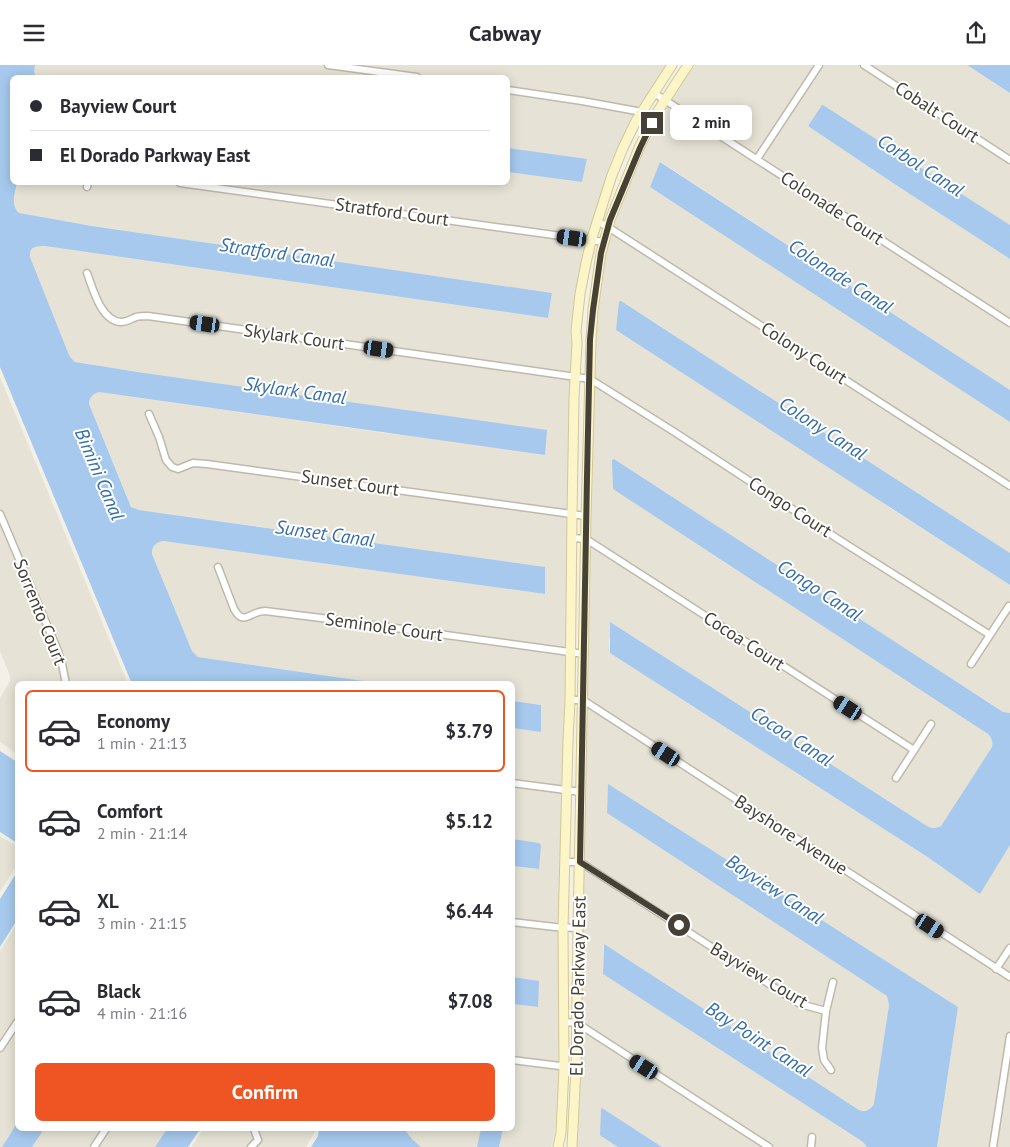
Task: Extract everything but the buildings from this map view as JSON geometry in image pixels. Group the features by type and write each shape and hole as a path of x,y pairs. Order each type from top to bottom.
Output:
{"street":[{"path":"328,65 402,75"},
{"name":"El Dorado Parkway East","path":"558,1147 561,1133 564,1067 564,928 576,331 580,294 591,241 612,175 642,111 672,65"},
{"name":"El Dorado Parkway East","path":"572,1147 576,1068 590,339 593,310 601,253 608,227 624,184 654,117 688,65"},
{"path":"757,159 819,65"},
{"name":"Cobalt Court","path":"864,65 1010,159"},
{"path":"510,90 642,111 654,117"},
{"name":"Colonade Court","path":"654,93 1010,323"},
{"name":"Stratford Court","path":"194,185 604,242"},
{"name":"Colony Court","path":"597,221 1010,486"},
{"name":"Skylark Court","path":"87,273 102,309 119,322 126,322 139,316 148,317 590,379"},
{"name":"Congo Court","path":"590,379 990,635"},
{"name":"Sunset Court","path":"149,414 166,460 175,469 193,463 207,463 586,516"},
{"name":"Sorrento Court","path":"0,513 58,651 65,681"},
{"name":"Cocoa Court","path":"572,538 586,539 914,750"},
{"name":"Seminole Court","path":"218,567 234,609 241,618 265,611 584,654"},
{"path":"971,664 1009,606"},
{"path":"570,700 583,700"},
{"name":"Bayshore Avenue","path":"583,700 1010,977"},
{"path":"896,778 931,723"},
{"path":"515,783 581,792"},
{"path":"566,862 580,862"},
{"name":"Bayview Court","path":"580,862 800,1004 826,1011"},
{"path":"515,922 578,928"},
{"path":"996,969 1010,948"},
{"name":"Bayview Court","path":"831,1070 826,1064 822,1052 826,1011 833,982"},
{"path":"564,1022 577,1023 769,1147"},
{"path":"0,1048 15,1026"},
{"path":"993,1147 1010,1036"},
{"path":"515,1060 576,1068"},
{"path":"94,1147 105,1131"},
{"path":"251,1147 258,1139 255,1131"},
{"path":"811,1147 812,1137"}],"shaded area":[{"path":"35,65 667,65 632,119 608,174 581,262 572,330 561,862 559,1067 557,1116 551,1147 499,1147 503,1131 515,1131 515,1004 538,1007 538,981 515,977 515,866 539,869 539,843 515,839 515,728 540,732 541,705 515,701 515,681 363,681 198,657 192,651 151,551 158,541 163,541 545,594 545,567 133,509 89,404 91,396 99,392 399,435 144,373 75,362 69,355 29,255 33,247 45,246 548,318 552,293 23,215 15,210 13,203 17,185 510,185 510,172 582,182 587,160 510,148 510,75 35,75"},
{"path":"693,65 967,65 1010,93 1010,225 823,105 808,126 1010,259 1010,390 661,162 650,186 1010,422 1010,553 621,301 884,504 1010,585 1010,713 1007,713 614,459 990,736 993,743 992,747 941,826 932,828 927,826 730,699 609,638 610,653 926,856 980,894 1010,845 1010,1147 937,1147 958,1007 608,785 607,813 885,994 889,998 889,1005 875,1101 869,1109 861,1111 603,945 603,974 863,1142 867,1147 662,1147 602,1108 600,1135 618,1147 575,1147 580,1068 593,341 604,259 614,217 642,149"},
{"path":"0,377 127,681 15,681 15,753 0,742 0,698 10,681 10,676 0,651"},
{"path":"0,836 15,845 15,867 0,892"},
{"path":"15,926 15,1126 2,1147 0,1147 0,951"},
{"path":"43,1131 166,1131 155,1147 32,1147"},
{"path":"203,1131 315,1131 306,1147 191,1147"},
{"path":"406,1131 481,1131 477,1147 421,1147"}],"water":[{"name":"Bimini Canal","path":"0,65 35,65 35,75 10,75 10,185 16,185 14,203 19,213 92,226 552,293 548,318 45,246 34,247 30,257 69,355 75,362 547,430 545,455 99,392 92,396 89,404 131,507 139,510 545,567 545,594 163,541 158,542 152,549 152,554 192,651 198,657 363,681 131,681 0,367"},
{"path":"967,65 1010,65 1010,93"},
{"path":"822,105 1010,225 1010,259 808,126"},
{"path":"510,148 587,159 582,182 510,172"},
{"path":"660,162 1010,390 1010,422 650,187"},
{"path":"621,301 1010,553 1010,585 616,330 619,302"},
{"path":"614,459 1003,712 1010,713 1010,845 980,894 926,856 610,653 610,622 931,828 941,826 992,747 992,740 988,734 613,489 612,460"},
{"path":"515,701 541,705 540,732 515,728"},
{"path":"0,751 15,761 15,842 0,832"},
{"path":"608,784 958,1007 937,1147 867,1147 863,1142 603,974 604,944 859,1110 868,1110 874,1104 889,1005 887,996 607,813"},
{"path":"515,839 539,843 541,845 539,869 515,866"},
{"path":"15,875 15,923 0,947 0,899"},
{"path":"515,977 539,981 538,1007 515,1004"},
{"path":"602,1108 662,1147 618,1147 601,1136"},
{"path":"15,1126 15,1131 43,1131 32,1147 2,1147"},
{"path":"166,1131 199,1131 188,1147 155,1147"},
{"path":"319,1131 406,1131 421,1147 311,1147 318,1136"},
{"path":"481,1131 503,1131 499,1147 477,1147"}],"route":[{"path":"652,123 610,220 601,253 590,339 580,862 679,925"}],"water label":[{"name":"Corbol Canal","path":"921,165"},
{"name":"Stratford Canal","path":"277,252"},
{"name":"Colonade Canal","path":"841,276"},
{"name":"Skylark Canal","path":"295,390"},
{"name":"Colony Canal","path":"823,428"},
{"name":"Sunset Canal","path":"325,533"},
{"name":"Congo Canal","path":"820,590"},
{"name":"Cocoa Canal","path":"792,736"},
{"name":"Bayview Canal","path":"775,889"},
{"name":"Bay Point Canal","path":"759,1039"}]}
